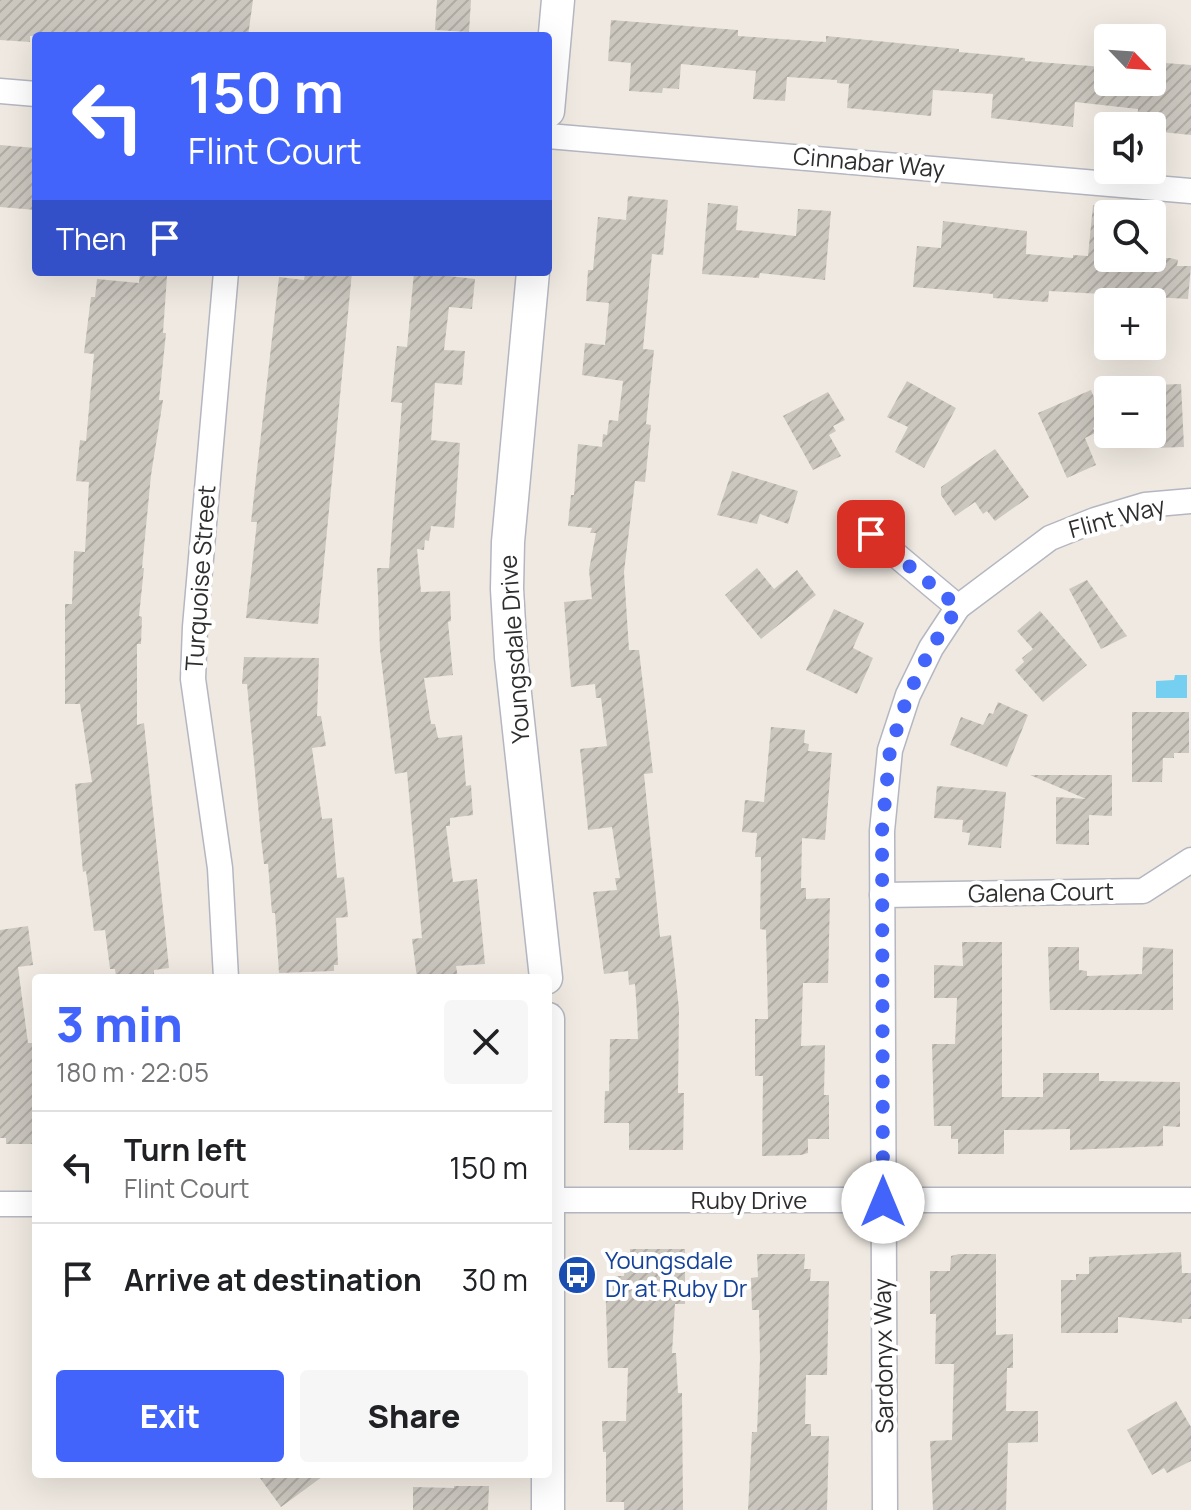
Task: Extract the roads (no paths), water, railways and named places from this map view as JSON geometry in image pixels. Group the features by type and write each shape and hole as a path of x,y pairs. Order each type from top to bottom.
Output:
{"street":[{"path":"552,67 558,0"},
{"path":"0,91 32,94"},
{"name":"Cinnabar Way","path":"552,136 1191,191"},
{"name":"Turquoise Street","path":"226,276 193,679 220,868 226,974"},
{"name":"Youngsdale Drive","path":"533,276 508,542 507,589 511,657 546,974"},
{"name":"Flint Way","path":"883,1202 882,831 890,750 908,695 931,648 958,607 1050,538 1145,505 1191,501"},
{"path":"871,534 958,607"},
{"name":"Galena Court","path":"882,895 1143,891 1191,860"},
{"name":"Ruby Drive","path":"552,1200 1191,1200"},
{"name":"Sardonyx Way","path":"883,1202 885,1510"},
{"path":"0,1204 32,1204"},
{"path":"548,1478 548,1510"}],"water":[{"path":"1175,675 1187,675 1187,698 1156,698 1156,681 1174,680"}],"place":[{"name":"Youngsdale Dr at Ruby Dr","path":"577,1275"}]}
